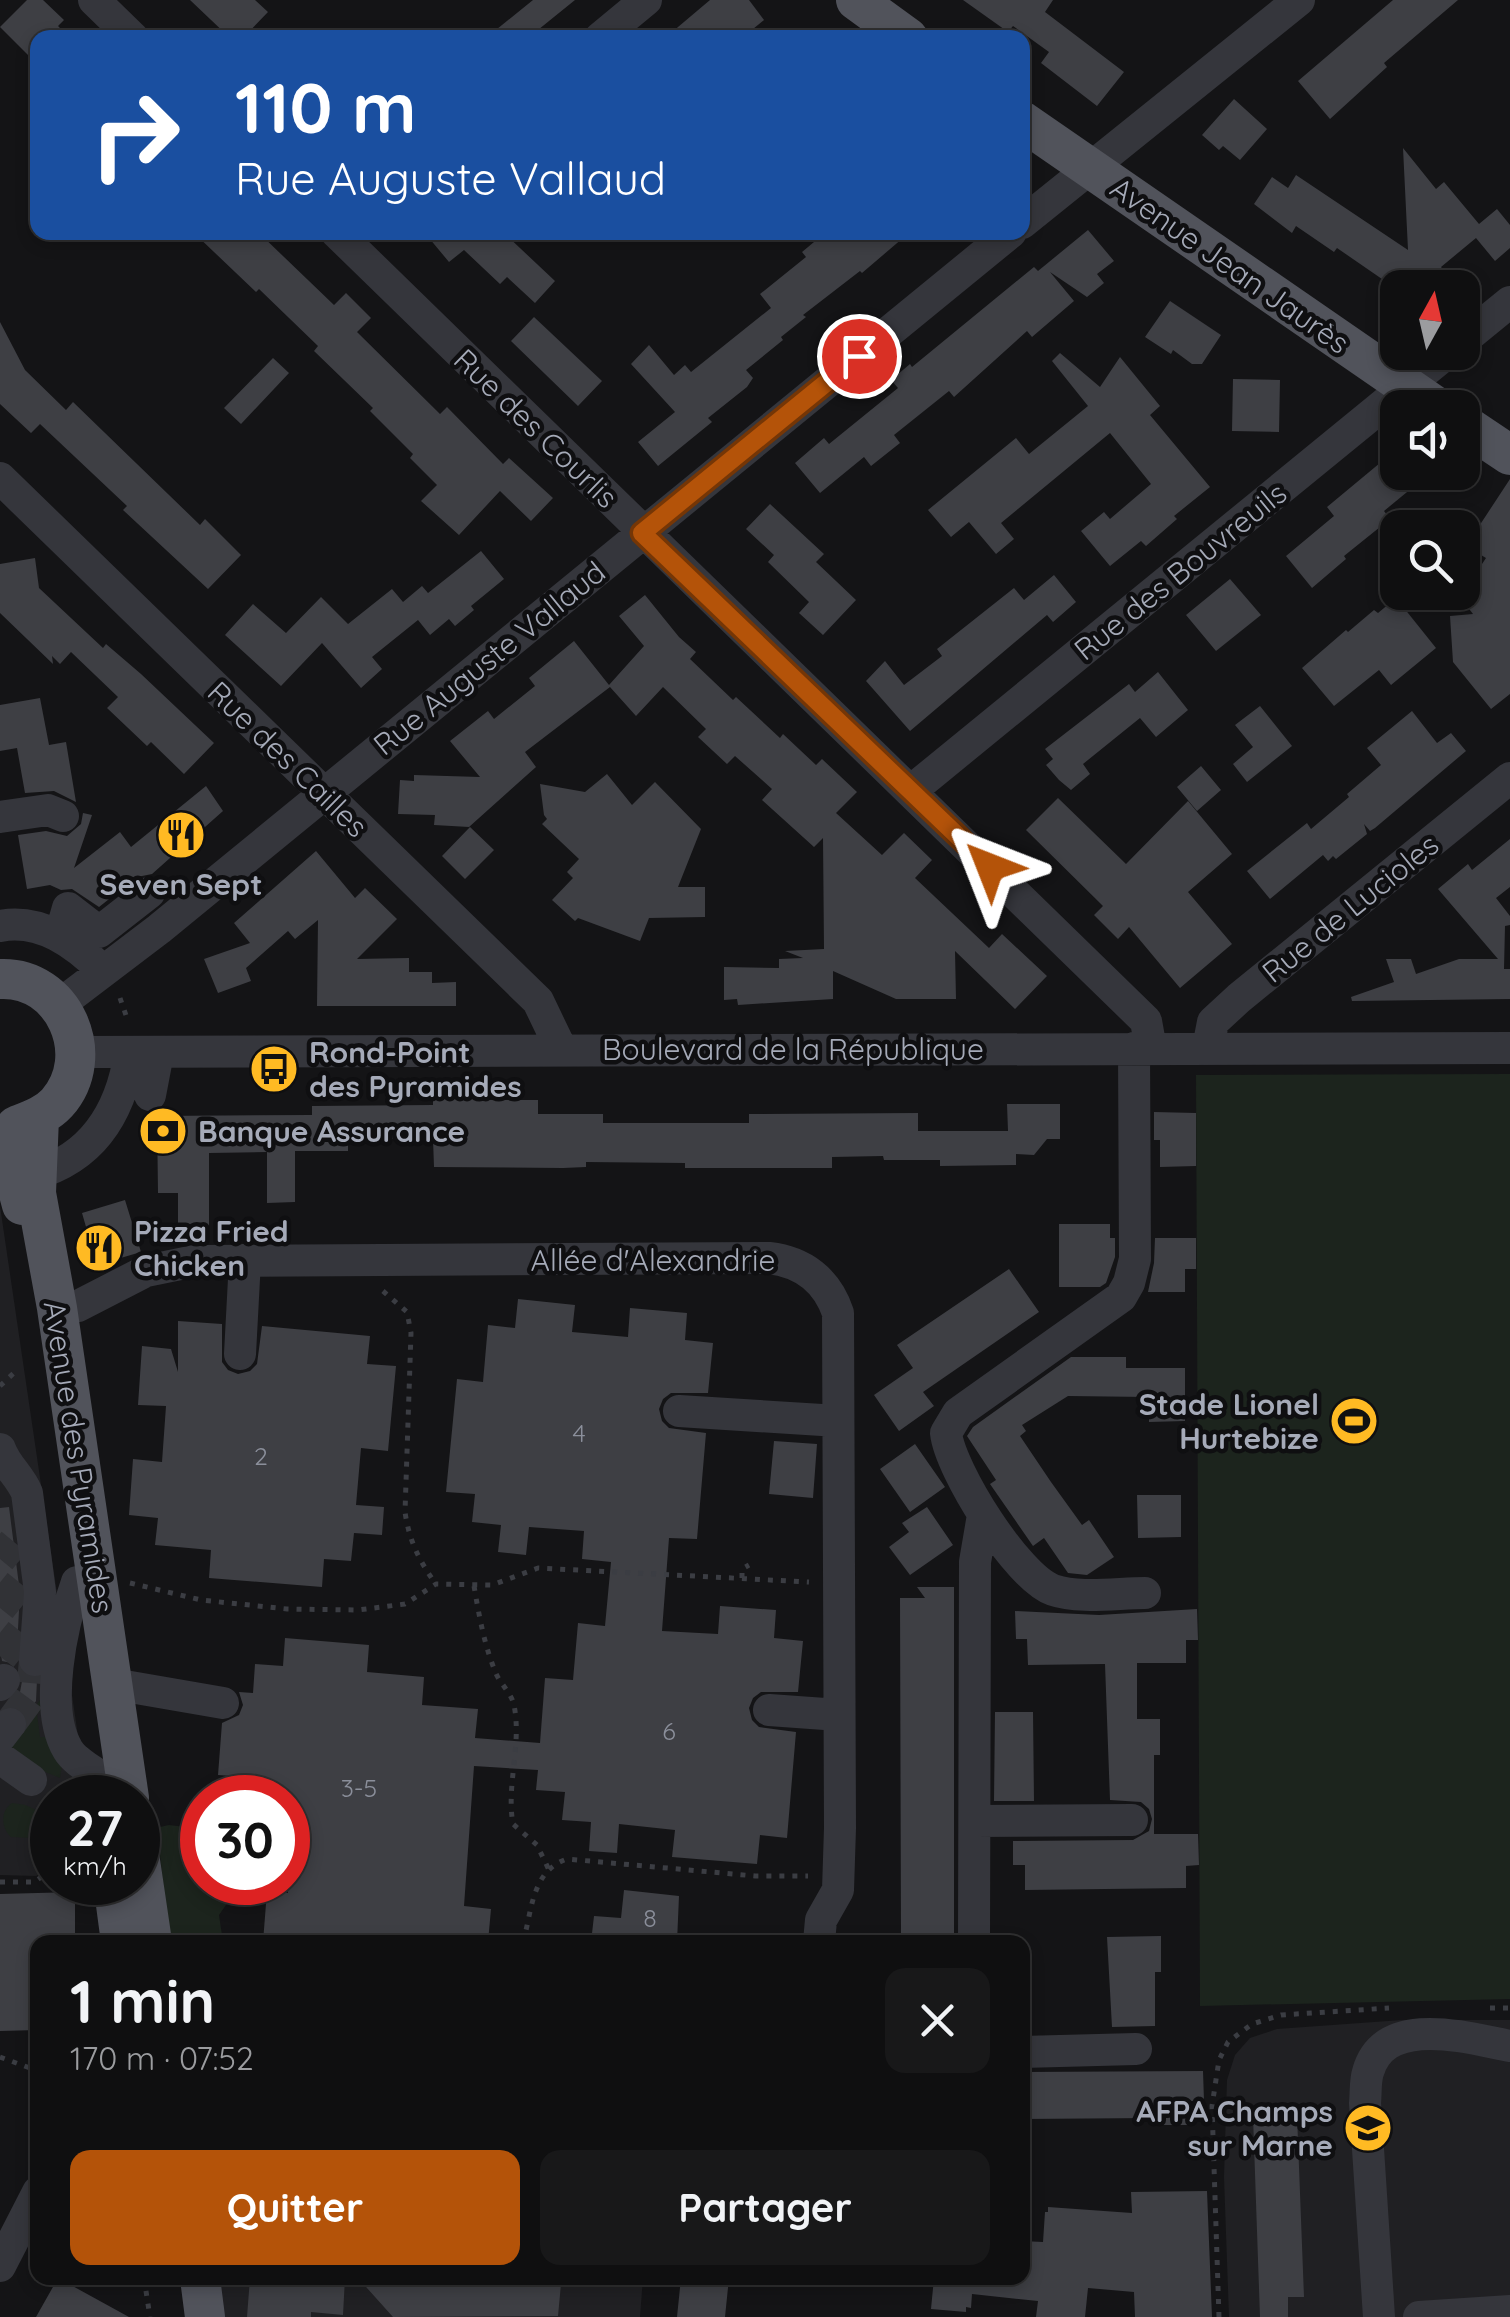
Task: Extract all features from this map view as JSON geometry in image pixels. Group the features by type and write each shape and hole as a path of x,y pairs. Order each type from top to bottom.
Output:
{"main road":[{"path":"856,0 897,30"},
{"name":"Avenue Jean Jaurès","path":"1030,125 1412,390"},
{"path":"1480,435 1510,454"},
{"path":"0,1126 16,1126 55,1105 67,1090 76,1052 72,1027 59,1005 45,992 3,973"},
{"name":"Avenue des Pyramides","path":"39,1117 35,1174 113,1684 112,1775"},
{"name":"Avenue des Pyramides","path":"0,1138 21,1196 26,1571 105,1775"},
{"path":"116,1905 121,1935"},
{"path":"147,1905 151,1935"},
{"path":"182,2285 186,2317"},
{"path":"201,2285 206,2317"}],"street":[{"path":"94,0 126,30"},
{"path":"610,30 646,0"},
{"path":"1030,217 1299,0"},
{"name":"Rue des Courlis","path":"353,240 642,533 912,790 1146,1021 1143,1049"},
{"name":"Rue Auguste Vallaud","path":"59,1005 1001,240"},
{"path":"1480,326 1510,302"},
{"name":"Rue des Bouvreuils","path":"912,790 1380,429"},
{"name":"Rue des Cailles","path":"0,478 538,1001 561,1049"},
{"name":"Rue de Lucioles","path":"1208,1048 1213,1022 1239,998 1510,778"},
{"path":"0,817 48,810 63,816"},
{"path":"60,936 68,908 100,932 150,893"},
{"path":"0,926 20,924 60,936 103,971"},
{"name":"Boulevard de la République","path":"76,1052 1208,1048 1263,1062 1510,1048"},
{"path":"1143,1049 1134,1258 1129,1284 1121,1297 958,1412 950,1422 948,1445 983,1515 1024,1568 1054,1590 1146,1593"},
{"path":"144,1053 150,1095"},
{"path":"35,1174 64,1164 91,1143 107,1123 144,1053"},
{"name":"Allée d'Alexandrie","path":"57,1308 78,1306 146,1271 195,1262 682,1258 788,1260 804,1268 826,1287 838,1313 839,1877 834,1902 821,1920 820,1935"},
{"path":"240,1354 245,1260"},
{"path":"679,1411 838,1421"},
{"path":"0,1448 6,1464 27,1493 26,1571"},
{"path":"974,1935 975,1562 983,1515"},
{"path":"113,1684 223,1703"},
{"path":"769,1710 840,1715"},
{"path":"0,1758 30,1779"},
{"path":"975,1821 1082,1806 1132,1820"},
{"path":"1379,2317 1365,2104 1368,2070 1387,2044 1419,2033 1510,2046"},
{"path":"1030,2052 1136,2049"},
{"path":"0,2266 30,2208"},
{"path":"1419,2317 1510,2311"}],"path":[{"path":"103,971 118,992 132,1038 144,1053"},
{"path":"378,1288 408,1312 411,1333 405,1512 408,1534 436,1584"},
{"path":"0,1386 18,1369"},
{"path":"742,1578 742,1569 749,1565"},
{"path":"117,1580 201,1600 288,1609 358,1610 405,1604 436,1584 492,1585 538,1568 558,1566 838,1584"},
{"path":"474,1586 485,1646 514,1707 513,1824 537,1845 548,1870"},
{"path":"524,1935 532,1900 548,1870 567,1860 756,1876 839,1877"},
{"path":"0,1882 30,1882"},
{"path":"1219,2317 1212,2106 1219,2060 1228,2042 1252,2024 1282,2014 1393,2008"},
{"path":"1478,2008 1510,2008"},
{"path":"0,2058 30,2068"},
{"path":"145,2285 150,2317"}],"shaded area":[{"name":"Stade Lionel Hurtebize","path":"1510,1074 1510,1999 1200,2006 1196,1075"},
{"path":"0,1206 84,1775 30,1775 30,1876 0,1875"},
{"path":"43,1696 43,1708 37,1714 40,1737 49,1737 62,1765 60,1775 21,1762 9,1742"},
{"path":"12,1803 30,1807 30,1838 11,1837 3,1820"},
{"path":"169,1825 180,1826 180,1905 226,1905 219,1915 222,1935 169,1935 160,1855 160,1827"},
{"name":"AFPA Champs sur Marne","path":"1402,2020 1510,2020 1510,2317 1229,2317 1224,2177 1227,2080 1235,2055 1250,2038 1277,2029"},
{"path":"218,2285 642,2285 640,2317 223,2317"}],"building":[{"path":"27,0 43,0 64,20 58,26 62,30 30,30 30,57 0,27"},
{"path":"190,0 255,0 268,12 251,30 222,30"},
{"path":"533,0 575,0 538,30 496,30"},
{"path":"710,0 749,0 764,20 752,30 674,30"},
{"path":"963,0 1053,0 1045,12 1124,72 1097,106 1041,63 1049,52 1030,38 1030,30 1013,26 1005,30"},
{"path":"1393,0 1458,0 1384,63 1387,67 1330,119 1298,81"},
{"path":"1234,99 1267,129 1240,160 1223,146 1219,150 1202,135"},
{"path":"1403,148 1436,189 1444,182 1479,224 1497,209 1510,225 1510,248 1495,261 1476,238 1441,267 1443,270 1380,270 1380,278 1296,226 1292,233 1254,204 1272,177 1288,188 1296,175 1408,250"},
{"path":"1088,230 1114,261 1097,274 1104,283 1087,297 1050,272 1074,301 1032,337 1027,331 954,397 949,391 894,435 900,443 871,466 864,457 820,493 795,463 824,438 829,444 898,388 891,380 910,364 912,367 1034,267 1038,271"},
{"path":"201,240 266,240 334,305 346,293 371,318 357,332 440,414 447,407 503,464 509,458 553,498 531,521 500,491 459,535 421,501 437,485 410,458 413,454 370,411 373,408 314,351 318,346 259,289 256,292"},
{"path":"431,240 511,240 555,281 535,303 507,277 500,284 464,250 449,262"},
{"path":"816,240 901,240 803,315 806,317 781,337 783,340 746,370 753,378 747,387 658,466 638,442 675,412 631,364 649,345 674,375 685,365 691,372 771,308 760,294 806,257 802,252"},
{"path":"1170,301 1221,335 1202,364 1192,364 1145,337"},
{"path":"534,317 602,381 578,406 511,341"},
{"path":"0,322 25,370 66,410 73,402 200,525 205,519 241,555 208,589 123,510 127,506 40,424 31,433 0,404"},
{"path":"1060,353 1100,387 1120,357 1160,406 1150,415 1210,487 1174,516 1177,519 1146,546 1141,541 1110,566 1081,531 1104,512 1110,519 1151,484 1110,433 1001,523 1014,539 996,554 969,522 951,537 928,510 1016,438 1029,454 1088,406 1052,361"},
{"path":"273,358 289,373 241,424 224,408"},
{"path":"1233,379 1280,380 1279,432 1232,431"},
{"path":"1380,463 1380,490 1410,490 1380,510 1380,527 1312,588 1286,556 1334,516 1327,507"},
{"path":"1510,479 1510,694 1491,709 1453,662 1450,616 1480,610 1480,567 1486,558 1480,554 1480,525"},
{"path":"770,504 824,554 816,562 856,600 823,635 799,613 809,602 768,562 774,555 746,529"},
{"path":"481,551 504,579 471,606 474,610 455,626 449,619 430,635 418,620 372,657 382,669 361,688 322,643 281,686 225,635 253,604 286,633 321,597 348,624 392,589 403,602 422,586 428,593"},
{"path":"35,558 39,588 103,648 106,644 141,674 214,743 184,774 107,708 118,697 71,652 60,664 52,656 53,664 0,613 0,564"},
{"path":"1054,575 1076,602 1053,622 1047,615 910,731 866,681 885,661 904,685 942,656 937,649 1014,588 1024,600"},
{"path":"1230,579 1261,615 1216,651 1186,615"},
{"path":"645,595 696,652 690,659 733,700 736,697 816,765 822,759 857,792 836,813 882,855 904,833 932,860 915,878 989,948 1002,934 1047,976 1015,1009 955,951 956,999 896,999 833,971 833,999 738,1005 737,999 724,1000 724,967 779,968 779,959 803,958 785,951 824,949 823,838 814,847 762,800 772,789 735,756 727,764 698,737 706,729 663,687 636,716 610,687 525,752 536,767 469,827 434,825 435,815 398,814 400,780 414,781 414,775 480,777 450,741 488,711 494,719 535,686 529,678 574,641 609,685 644,646 619,616"},
{"path":"1374,610 1406,610 1436,648 1391,685 1379,670 1334,706 1302,668 1346,630"},
{"path":"1158,672 1188,710 1156,737 1140,718 1083,764 1090,774 1071,790 1046,765 1053,759 1045,749 1129,684 1135,692"},
{"path":"40,698 49,745 66,742 76,802 54,791 25,793 17,748 0,751 0,705"},
{"path":"1260,706 1292,746 1247,782 1233,764 1253,747 1235,725"},
{"path":"1412,711 1437,743 1451,733 1466,751 1375,828 1370,831 1364,824 1367,834 1336,859 1333,856 1328,861 1323,855 1270,899 1247,871 1307,823 1311,829 1349,797 1347,794 1381,765 1367,748"},
{"path":"1201,766 1221,790 1197,811 1177,787"},
{"path":"607,774 632,805 655,782 701,829 678,887 705,887 705,917 649,918 640,941 578,918 575,921 552,900 573,878 567,872 579,859 542,824 547,819 540,784 585,792"},
{"path":"206,786 223,811 152,874 137,877 99,907 72,889 50,885 27,889 18,835 46,831 67,836 81,824 83,813 92,815 74,868 120,832 131,847"},
{"path":"1058,798 1126,864 1188,801 1232,854 1188,892 1232,944 1180,988 1129,927 1118,939 1094,915 1103,906 1026,830"},
{"path":"470,827 494,850 465,879 442,856"},
{"path":"1510,839 1510,887 1496,898 1510,916 1510,925 1505,926 1504,969 1510,969 1510,999 1352,1001 1351,997 1394,982 1386,959 1411,959 1416,974 1459,959 1498,959 1438,889 1468,864 1472,870"},
{"path":"316,851 355,898 365,888 397,919 357,959 409,958 409,972 432,972 432,983 456,982 456,1006 317,1006 318,920 295,939 288,931 246,968 251,981 218,993 204,959 250,943 234,923"},
{"path":"475,1095 475,1100 538,1100 538,1114 603,1114 603,1123 749,1123 749,1114 918,1113 918,1131 1008,1131 1007,1104 1060,1104 1060,1139 1047,1139 1034,1155 1016,1154 1016,1165 940,1166 940,1160 884,1160 883,1156 832,1157 832,1168 685,1168 685,1163 586,1162 586,1167 563,1168 434,1167 433,1139 348,1139 348,1151 295,1151 295,1202 267,1203 267,1152 209,1153 209,1237 178,1244 178,1193 158,1193 157,1116 312,1115 312,1106 433,1105 433,1096"},
{"path":"1154,1112 1196,1113 1196,1166 1160,1167 1160,1140 1154,1140"},
{"path":"125,1200 141,1252 97,1265 82,1213"},
{"path":"1059,1224 1110,1224 1115,1257 1106,1283 1100,1287 1059,1287"},
{"path":"1155,1238 1196,1238 1196,1269 1185,1269 1185,1292 1148,1292"},
{"path":"1009,1269 1039,1312 923,1392 934,1406 899,1431 874,1395 913,1368 897,1345"},
{"path":"518,1299 575,1305 572,1332 628,1337 630,1308 687,1313 685,1340 713,1343 708,1393 671,1393 659,1409 669,1428 706,1433 697,1539 669,1538 662,1631 718,1634 720,1606 776,1610 774,1638 803,1641 798,1692 761,1692 749,1708 759,1727 796,1732 787,1838 760,1835 757,1864 672,1857 675,1830 619,1824 617,1853 589,1851 591,1822 562,1820 565,1792 536,1790 538,1770 474,1766 464,1906 491,1909 489,1935 264,1935 266,1905 310,1905 310,1775 218,1775 222,1723 239,1715 243,1705 239,1692 253,1693 255,1664 283,1666 285,1638 369,1645 367,1672 424,1677 422,1705 478,1709 475,1738 540,1743 545,1678 573,1680 578,1623 605,1626 611,1562 582,1559 584,1531 529,1527 526,1555 498,1552 501,1525 472,1522 475,1494 446,1492 457,1379 483,1382 488,1325 515,1328"},
{"path":"178,1321 222,1324 222,1362 238,1374 257,1364 262,1326 370,1336 367,1364 396,1366 388,1451 361,1448 356,1505 384,1507 382,1535 354,1533 351,1561 324,1559 322,1587 209,1578 211,1550 155,1545 158,1518 129,1515 133,1459 162,1462 166,1406 138,1405 142,1346 171,1349 178,1372"},
{"path":"1071,1357 1126,1357 1126,1368 1185,1368 1185,1421 1149,1422 1149,1397 1068,1396 1022,1425 1026,1431 1020,1436 1051,1482 1082,1525 1089,1520 1114,1557 1087,1575 1068,1573 1044,1538 1033,1546 990,1484 996,1480 967,1436 973,1427"},
{"path":"774,1441 817,1444 813,1498 769,1494"},
{"path":"915,1444 945,1487 910,1512 880,1469"},
{"path":"1137,1495 1181,1495 1181,1537 1138,1538"},
{"path":"9,1507 20,1593 16,1664 2,1661 0,1648 0,1508"},
{"path":"927,1507 953,1545 910,1575 889,1547 909,1532 902,1523"},
{"path":"917,1587 954,1587 954,1935 901,1935 900,1598 925,1598"},
{"path":"1197,1609 1198,1640 1186,1640 1186,1663 1137,1663 1137,1719 1160,1719 1160,1755 1154,1755 1154,1834 1198,1834 1199,1865 1186,1866 1186,1888 1025,1890 1025,1865 1013,1865 1013,1841 1133,1840 1149,1831 1152,1819 1141,1802 1110,1800 1105,1664 1028,1665 1027,1639 1016,1639 1015,1611 1099,1615"},
{"path":"23,1676 37,1680 36,1701 27,1714 7,1704 20,1692"},
{"path":"995,1712 1033,1712 1034,1801 994,1801"},
{"path":"624,1890 679,1896 677,1935 592,1935 594,1916 621,1918"},
{"path":"30,1893 30,1905 75,1905 75,1935 30,1935 30,2030 0,2031 0,1894"},
{"path":"1161,1936 1161,1972 1155,1972 1155,2026 1112,2027 1107,1937"},
{"path":"1203,2071 1204,2101 1190,2101 1190,2125 1153,2125 1153,2118 1030,2119 1030,2072"},
{"path":"1297,2115 1304,2297 1288,2297 1288,2317 1260,2317 1253,2116"},
{"path":"1207,2191 1212,2317 1135,2317 1134,2292 1088,2288 1085,2317 1036,2317 1038,2301 972,2294 971,2308 966,2307 966,2312 931,2309 933,2285 1030,2285 1030,2241 1043,2242 1048,2207 1132,2213 1131,2192"},
{"path":"54,2285 71,2285 129,2317 36,2317"},
{"path":"249,2285 345,2285 343,2315 311,2312 311,2317 247,2317"},
{"path":"364,2285 561,2285 558,2316 393,2317"},
{"path":"680,2285 728,2285 725,2317 677,2317"}],"tunnel":[{"path":"0,1559 14,1542"},
{"path":"0,1608 25,1577"},
{"path":"1,1657 30,1621"},
{"path":"10,1724 32,1694 35,1660"}],"place":[{"name":"Seven Sept","path":"181,835"},
{"name":"Rond-Point des Pyramides","path":"274,1069"},
{"name":"Banque Assurance","path":"163,1131"},
{"name":"Pizza Fried Chicken","path":"99,1248"},
{"name":"Stade Lionel Hurtebize","path":"1354,1421"},
{"name":"AFPA Champs sur Marne","path":"1368,2128"}],"route":[{"path":"859,356 642,533 990,867"}]}
